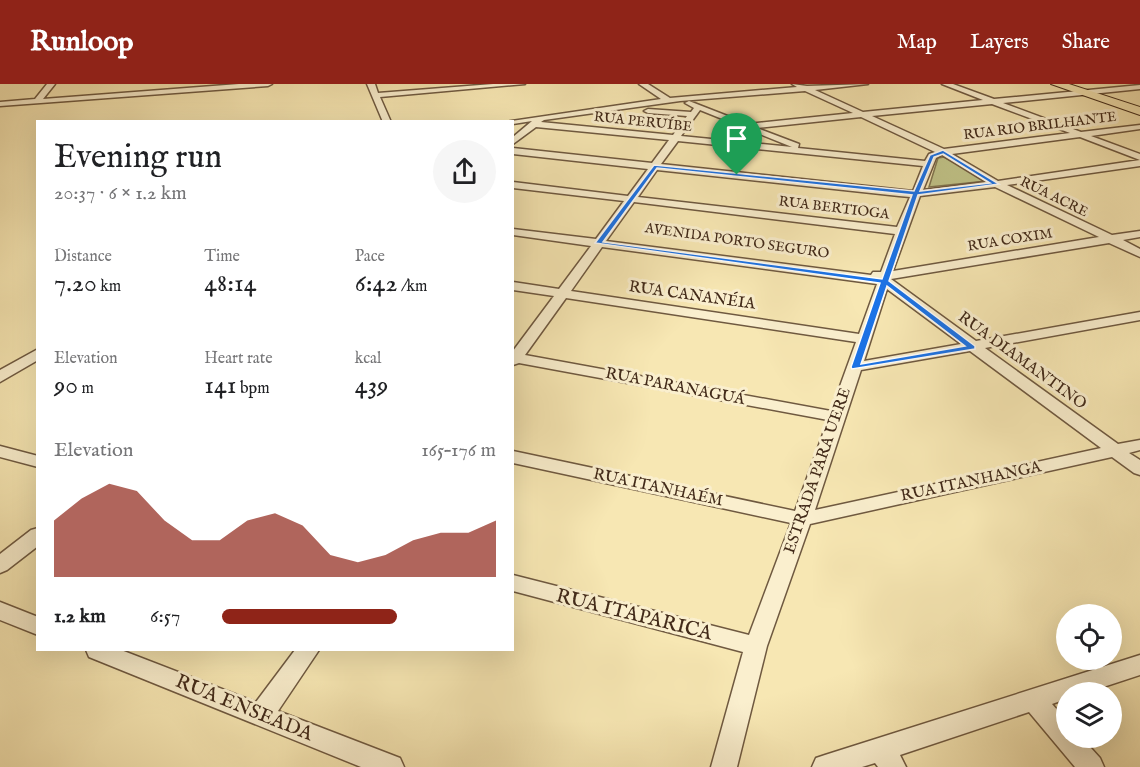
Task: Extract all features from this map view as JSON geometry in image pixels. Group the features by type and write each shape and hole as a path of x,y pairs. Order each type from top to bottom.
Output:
{"main road":[{"path":"1057,84 1140,111"}],"street":[{"path":"37,102 51,84"},
{"path":"153,93 157,84"},
{"path":"0,104 98,94 153,93 208,86 268,84"},
{"path":"370,84 385,118 375,118"},
{"path":"376,95 521,84"},
{"path":"643,84 669,101"},
{"name":"RUA ACRE","path":"796,84 943,152 996,184 1140,253"},
{"path":"514,122 538,121 680,99 864,84"},
{"path":"946,84 1140,157"},
{"path":"748,126 1140,87"},
{"path":"680,99 695,110"},
{"path":"614,108 695,110 748,126 813,153"},
{"path":"514,358 564,294 695,110"},
{"path":"514,140 538,121"},
{"name":"RUA PERUÍBE","path":"538,121 674,139 928,164"},
{"name":"RUA RIO BRILHANTE","path":"943,152 1140,127"},
{"path":"514,151 916,194 1140,163"},
{"name":"ESTRADA PARA UERE","path":"724,767 756,646 901,231 932,156 943,152"},
{"name":"RUA BERTIOGA","path":"514,185 901,231"},
{"name":"AVENIDA PORTO SEGURO","path":"514,226 601,241"},
{"name":"AVENIDA PORTO SEGURO","path":"514,232 601,241 885,278"},
{"name":"RUA COXIM","path":"885,278 1140,234"},
{"name":"RUA DIAMANTINO","path":"885,278 972,348 1140,469"},
{"name":"RUA CANANÉIA","path":"514,286 865,339"},
{"path":"855,367 972,348 1140,316"},
{"path":"0,365 33,353"},
{"path":"0,377 33,353"},
{"name":"RUA PARANAGUÁ","path":"514,358 836,417"},
{"name":"RUA ITANHANGA","path":"802,519 1140,445"},
{"path":"0,452 36,461"},
{"name":"RUA ITANHAÉM","path":"514,457 802,519"},
{"path":"0,565 36,537"},
{"name":"RUA ITAPARICA","path":"514,583 756,646"},
{"path":"0,611 36,625"},
{"name":"RUA ENSEADA","path":"100,651 391,767"},
{"path":"261,714 307,651"},
{"path":"825,767 887,758 1033,699 1140,664"},
{"path":"1033,699 1091,767"}],"green space":[{"path":"944,157 987,181 929,187 938,158"}],"route":[{"path":"737,175 656,166 598,243 885,281 855,367 972,348 885,281 916,194 996,184 943,152 932,156 916,194 737,175"}]}
